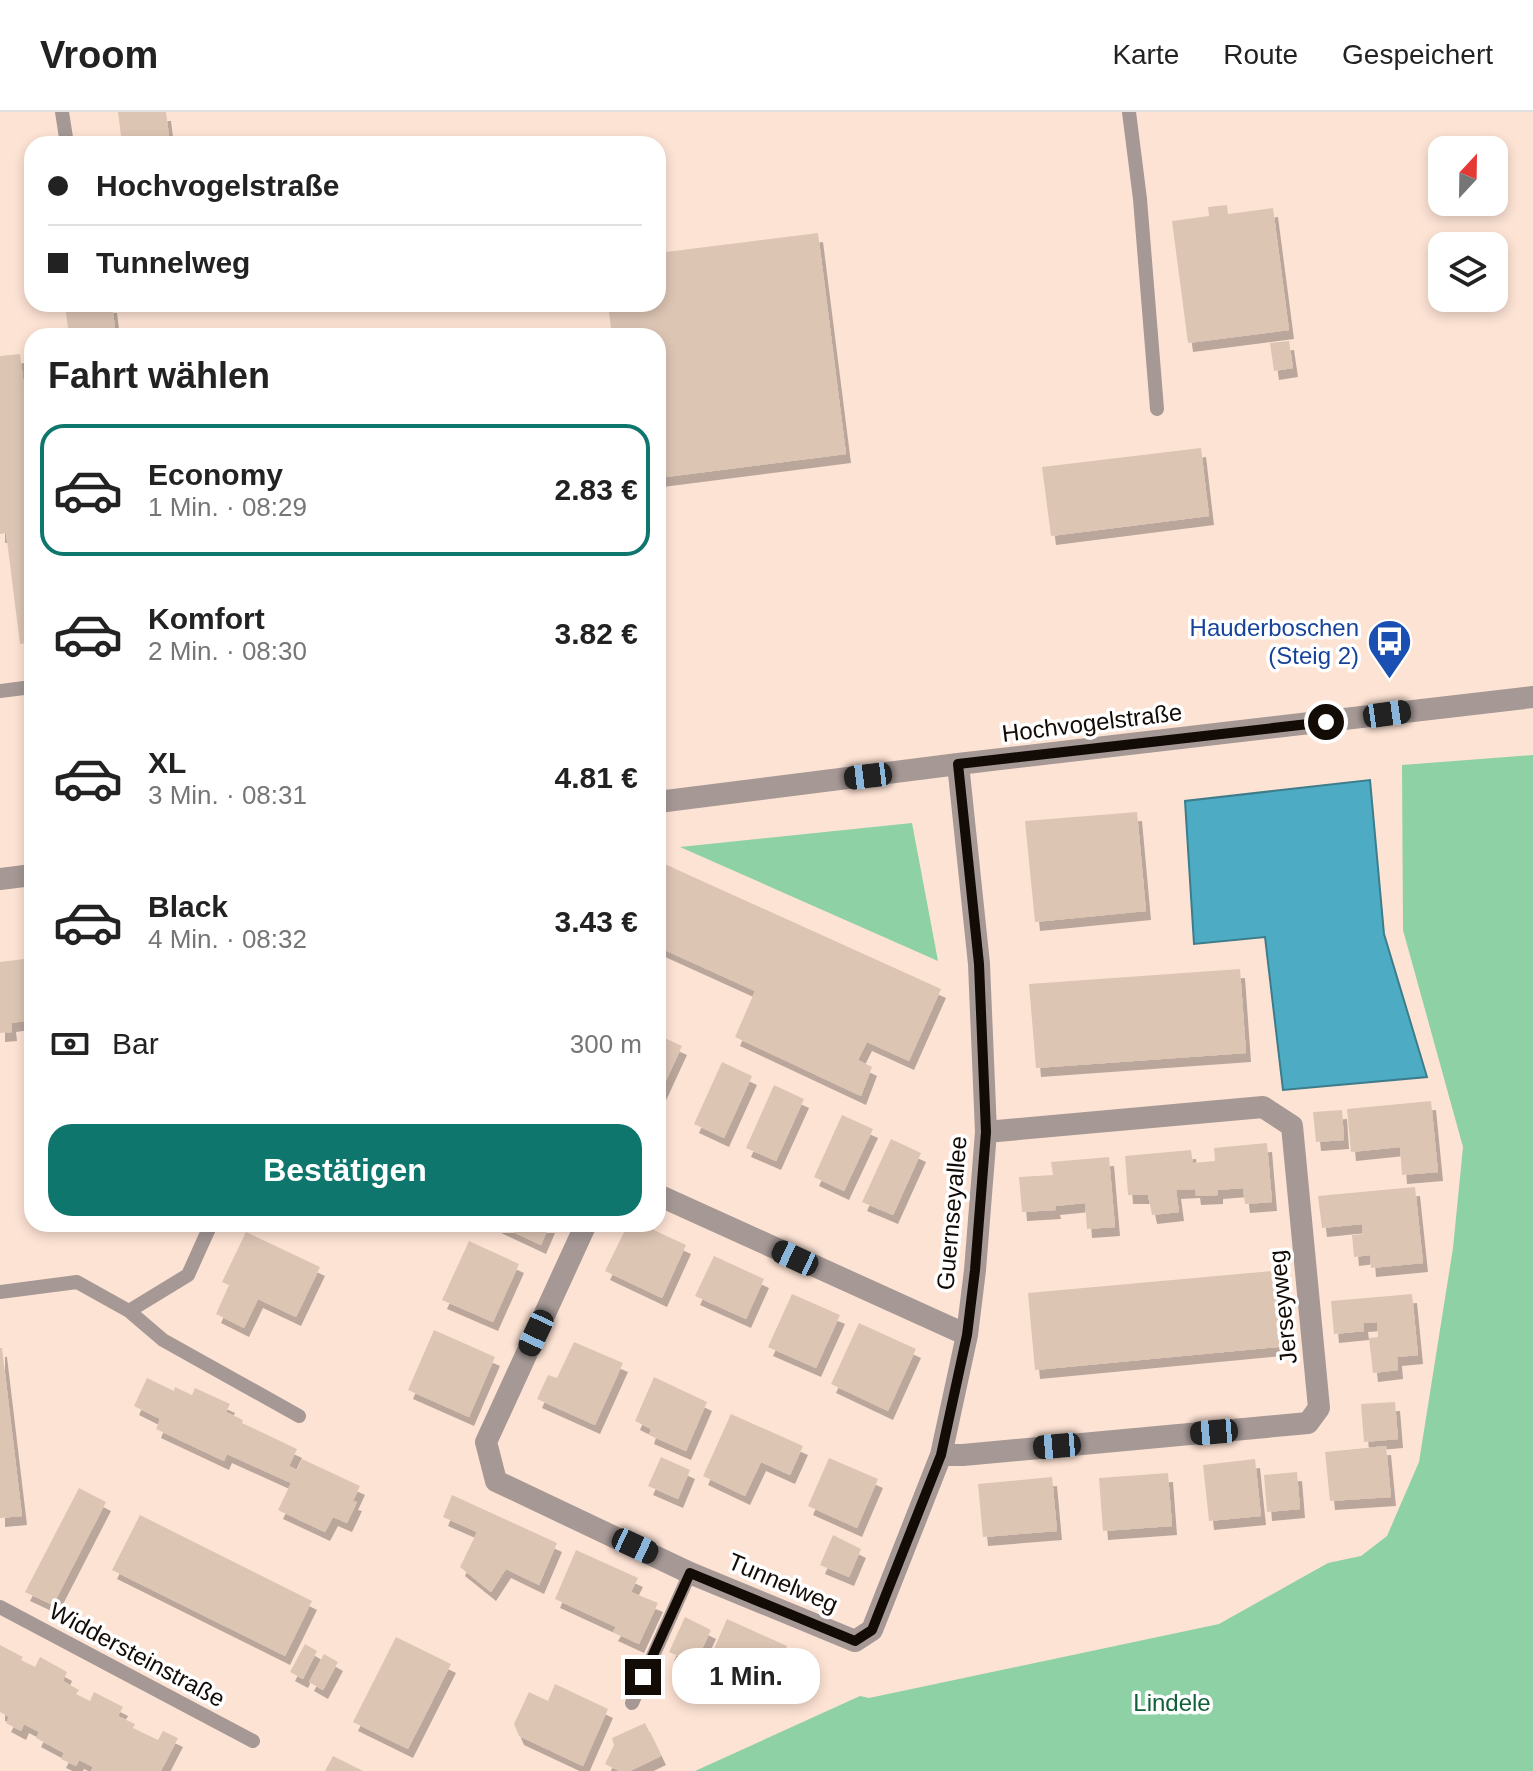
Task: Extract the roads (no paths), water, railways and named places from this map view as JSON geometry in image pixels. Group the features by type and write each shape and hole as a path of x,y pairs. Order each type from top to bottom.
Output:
{"street":[{"name":"Hochvogelstraße","path":"666,801 1533,697"},
{"name":"Guernseyallee","path":"855,1641 872,1630 941,1455 967,1335 975,1270 986,1132 979,964 958,764"},
{"path":"0,879 24,876"},
{"name":"Jerseyweg","path":"941,1455 1308,1423 1319,1408 1292,1126 1263,1107 986,1132"},
{"path":"666,1199 967,1335"},
{"name":"Tunnelweg","path":"582,1232 486,1442 496,1481 690,1573 855,1641"}],"lane":[{"path":"62,112 66,136"},
{"path":"1129,112 1140,199 1157,409"},
{"path":"0,691 24,688"},
{"path":"129,1311 188,1275 207,1232"},
{"path":"0,1292 77,1282 129,1311 163,1340 299,1416"},
{"name":"Tunnelweg","path":"632,1703 690,1573"},
{"name":"Widdersteinstraße","path":"0,1607 253,1741"}],"water":[{"path":"1370,780 1384,934 1427,1077 1283,1090 1265,937 1194,944 1185,801"}],"place":[{"name":"Hauderboschen (Steig 2)","path":"1390,681"}],"park label":[{"name":"Lindele","path":"1172,1703"}]}
